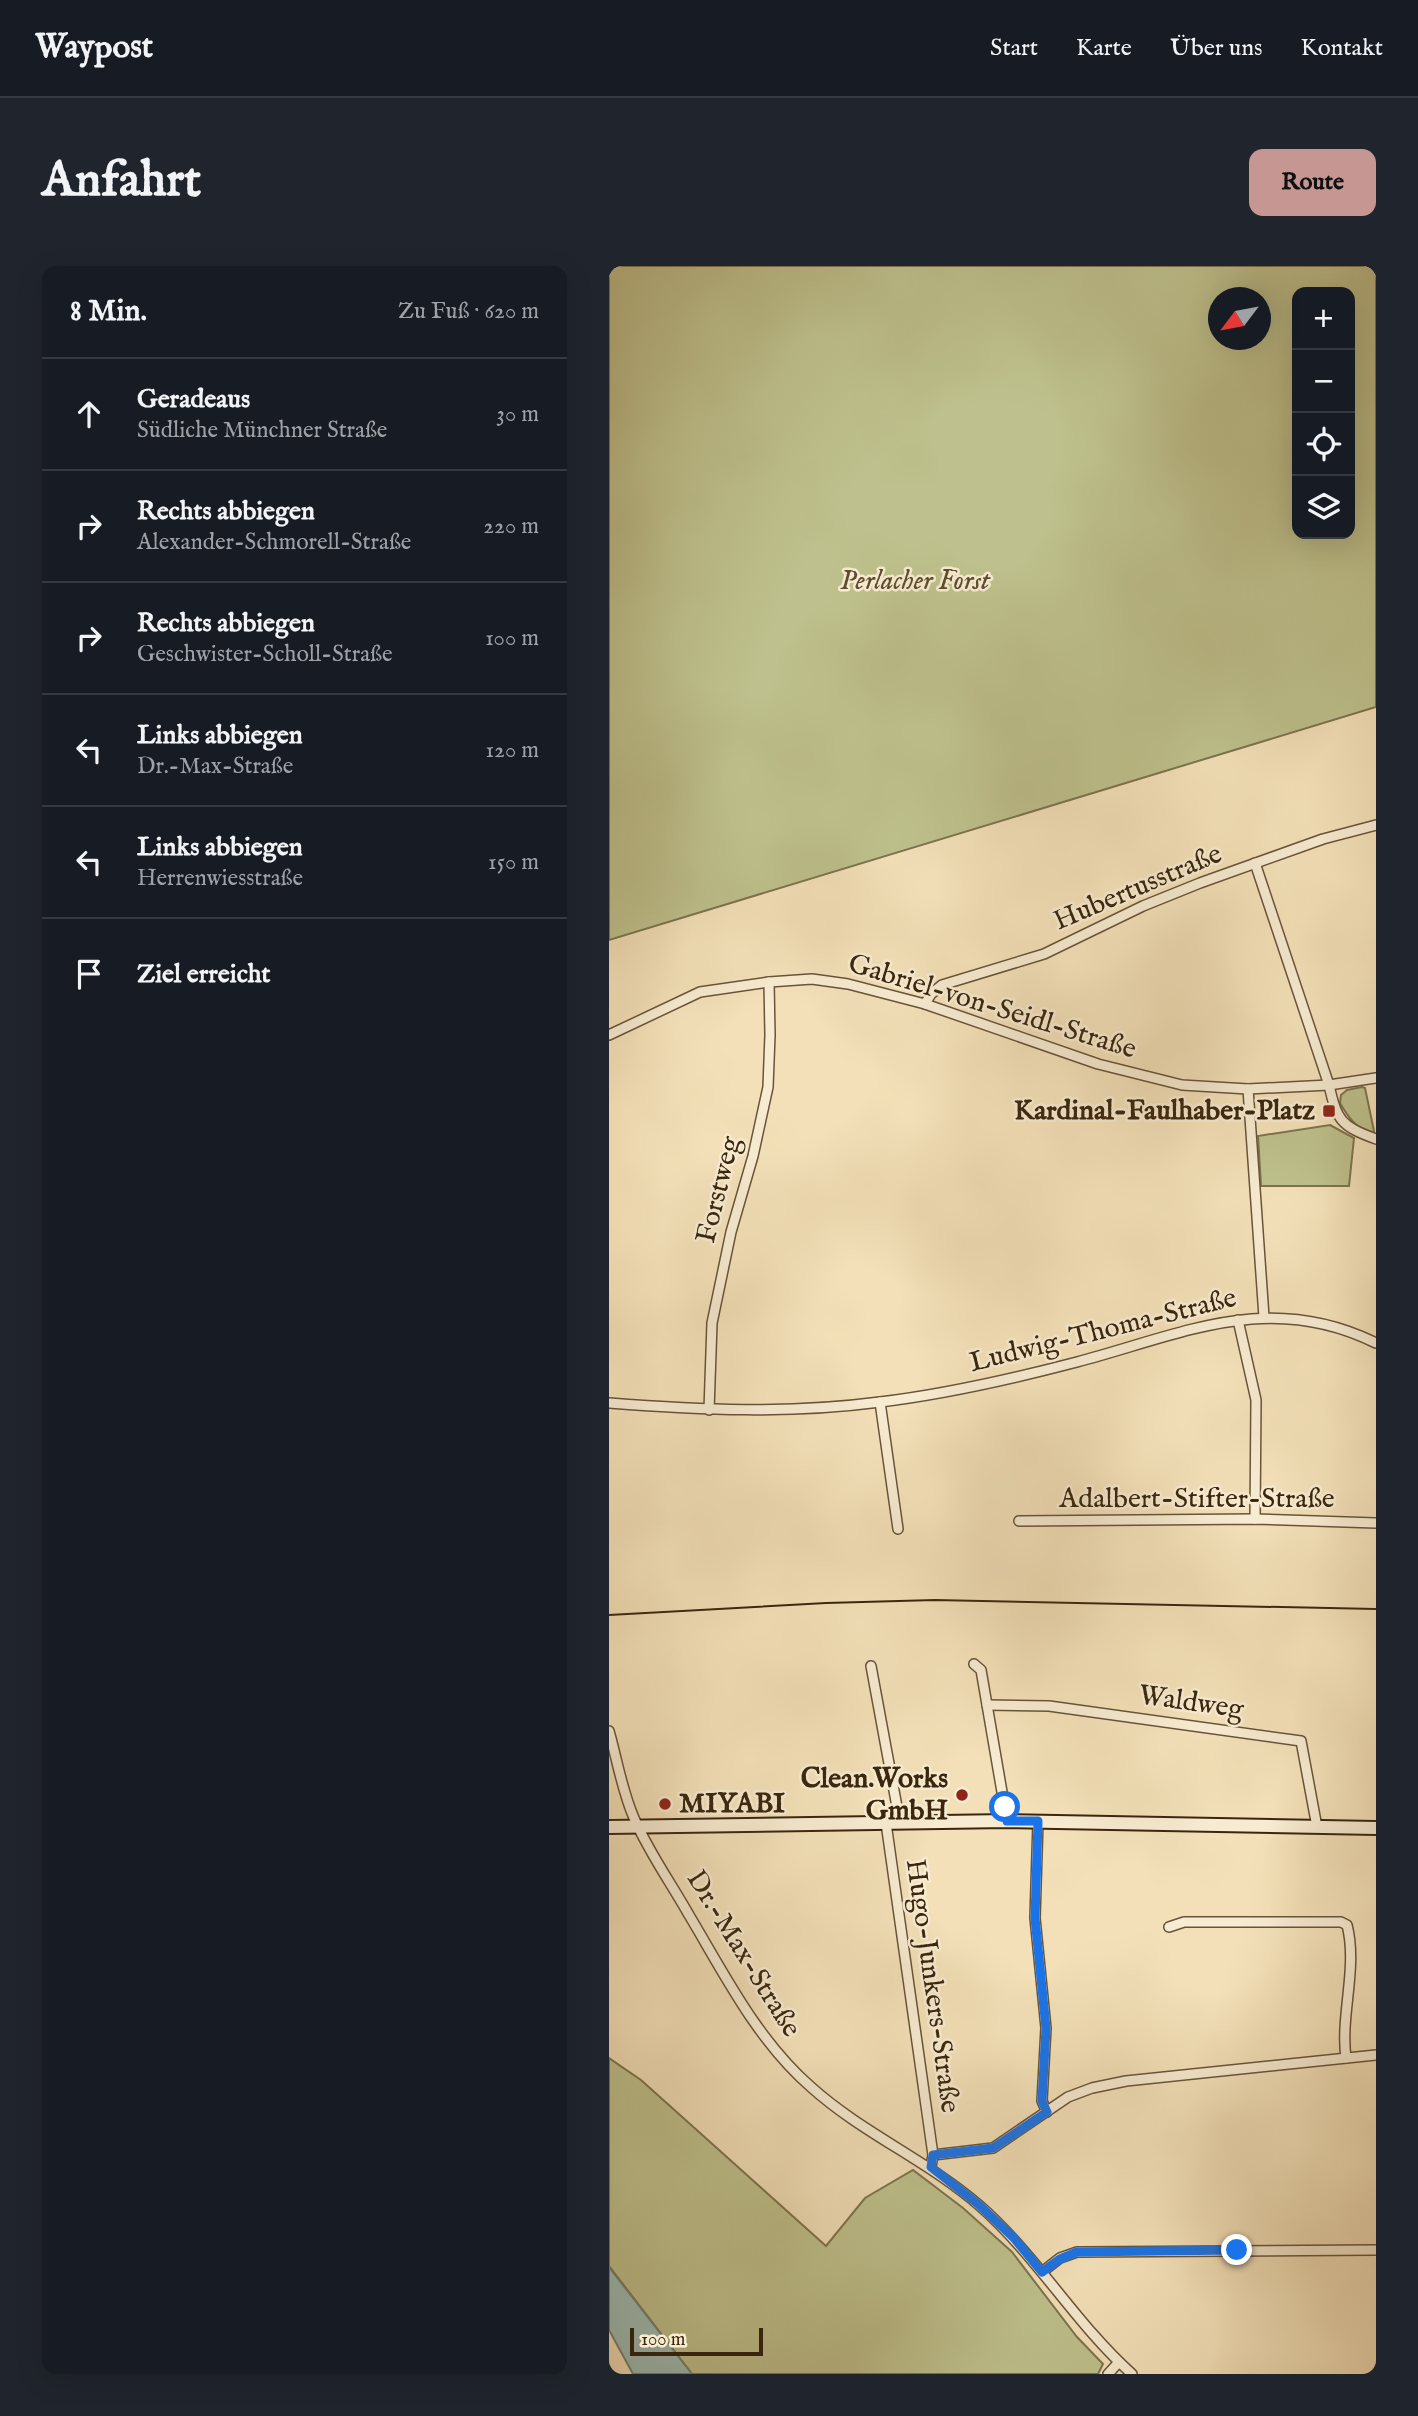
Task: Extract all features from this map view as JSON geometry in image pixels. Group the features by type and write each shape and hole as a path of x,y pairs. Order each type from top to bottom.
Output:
{"main road":[{"path":"609,1827 1038,1821 1376,1828"}],"street":[{"name":"Hubertusstraße","path":"925,1004 931,994 942,985 1044,954 1143,906 1255,863 1323,839 1376,825"},
{"path":"1255,863 1335,1109 1339,1118 1353,1130 1376,1139"},
{"name":"Gabriel-von-Seidl-Straße","path":"609,1035 700,992 812,979 848,984 925,1004 1098,1064 1182,1085 1248,1089 1329,1085 1376,1078"},
{"name":"Forstweg","path":"709,1410 712,1323 730,1232 753,1156 768,1087 768,982"},
{"path":"1248,1089 1264,1317"},
{"name":"Ludwig-Thoma-Straße","path":"609,1403 709,1410 809,1410 880,1402 979,1387 1214,1324 1264,1317 1289,1318 1345,1329 1376,1343"},
{"path":"1238,1320 1256,1400 1255,1519"},
{"path":"880,1402 898,1529"},
{"name":"Adalbert-Stifter-Straße","path":"1019,1521 1255,1519 1376,1523"},
{"path":"974,1664 981,1670 1007,1821"},
{"path":"871,1666 900,1823"},
{"name":"Waldweg","path":"987,1705 1049,1706 1301,1741 1317,1827"},
{"name":"Dr.-Max-Straße","path":"609,1731 633,1817 727,1977 773,2049 832,2105 931,2167 978,2204 1014,2238 1076,2316 1132,2374"},
{"path":"1038,1821 1035,1918 1046,2025 1042,2101 1047,2112"},
{"name":"Hugo-Junkers-Straße","path":"886,1823 933,2155 931,2167"},
{"path":"1169,1927 1184,1922 1341,1922 1347,1925 1350,1960 1346,2058"},
{"path":"933,2155 993,2148 1068,2097 1115,2082 1376,2055"},
{"path":"1042,2272 1060,2259 1077,2252 1376,2250"},
{"path":"1108,2374 1119,2362"}],"green space":[{"name":"Perlacher Forst","path":"609,266 1376,266 1376,707 609,940"},
{"name":"Kardinal-Faulhaber-Platz","path":"1365,1088 1374,1131 1371,1134 1353,1122 1340,1103 1341,1095 1347,1090"},
{"path":"1330,1125 1354,1138 1349,1186 1261,1186 1258,1136"},
{"path":"609,2058 641,2080 826,2246 865,2198 913,2170 963,2208 1012,2252 1077,2337 1103,2364 1098,2374 692,2374 609,2266"}],"water":[{"path":"609,2267 692,2374 633,2374 609,2330"}],"tram line":[{"path":"609,1615 935,1600 1376,1609"}],"place":[{"name":"Kardinal-Faulhaber-Platz","path":"1329,1111"},
{"name":"Clean.Works GmbH","path":"962,1795"},
{"name":"MIYABI","path":"665,1804"}],"route":[{"path":"1005,1807 1007,1821 1038,1821 1035,1918 1046,2025 1042,2101 1047,2112 993,2148 933,2155 931,2167 978,2204 1014,2238 1042,2272 1060,2259 1077,2252 1237,2250"}]}
